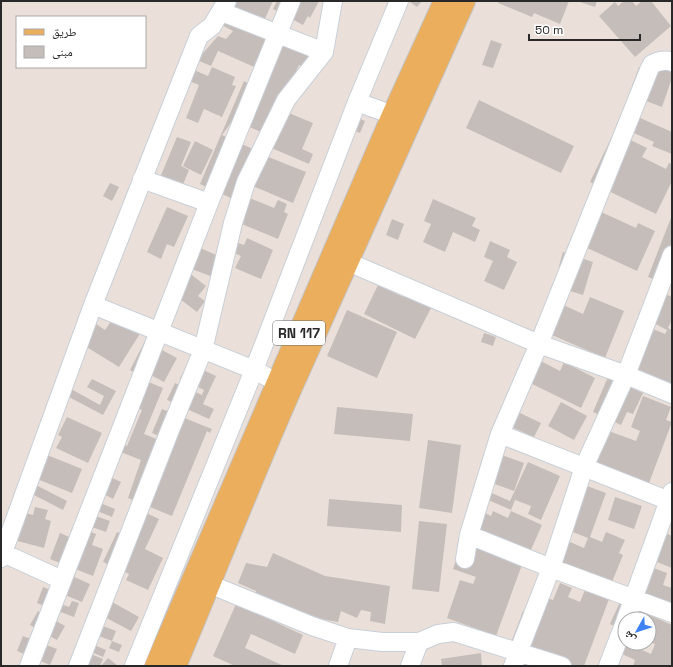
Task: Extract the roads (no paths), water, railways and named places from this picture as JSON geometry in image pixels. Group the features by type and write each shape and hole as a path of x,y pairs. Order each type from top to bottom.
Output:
{"main road":[{"name":"RN 117","path":"156,666 392,115 445,1"},
{"name":"RN 117","path":"175,666 290,392 402,137 464,1"}],"street":[{"path":"29,666 208,203 290,1"},
{"path":"78,666 170,430 203,350 233,223 246,182 286,100 324,52 333,1"},
{"path":"134,666 254,370 357,102 399,1"},
{"path":"62,580 2,555 92,305 199,36 212,26 224,6 278,33 324,52"},
{"path":"465,559 469,535 500,434 539,344 649,70 652,64 660,61 667,60 672,62"},
{"path":"357,102 392,115"},
{"path":"142,179 208,203"},
{"path":"516,659 551,568 584,467 626,375 672,255"},
{"path":"348,262 539,344 626,375 672,394"},
{"path":"92,305 254,370 277,382"},
{"path":"500,434 584,467 671,498 629,611"},
{"path":"469,535 551,568 672,613"},
{"path":"210,584 312,626 348,638 382,642 419,642 438,634 454,632 516,659 562,666"},
{"path":"338,666 348,638"},
{"path":"410,666 419,642"},
{"path":"608,666 617,643"}]}
